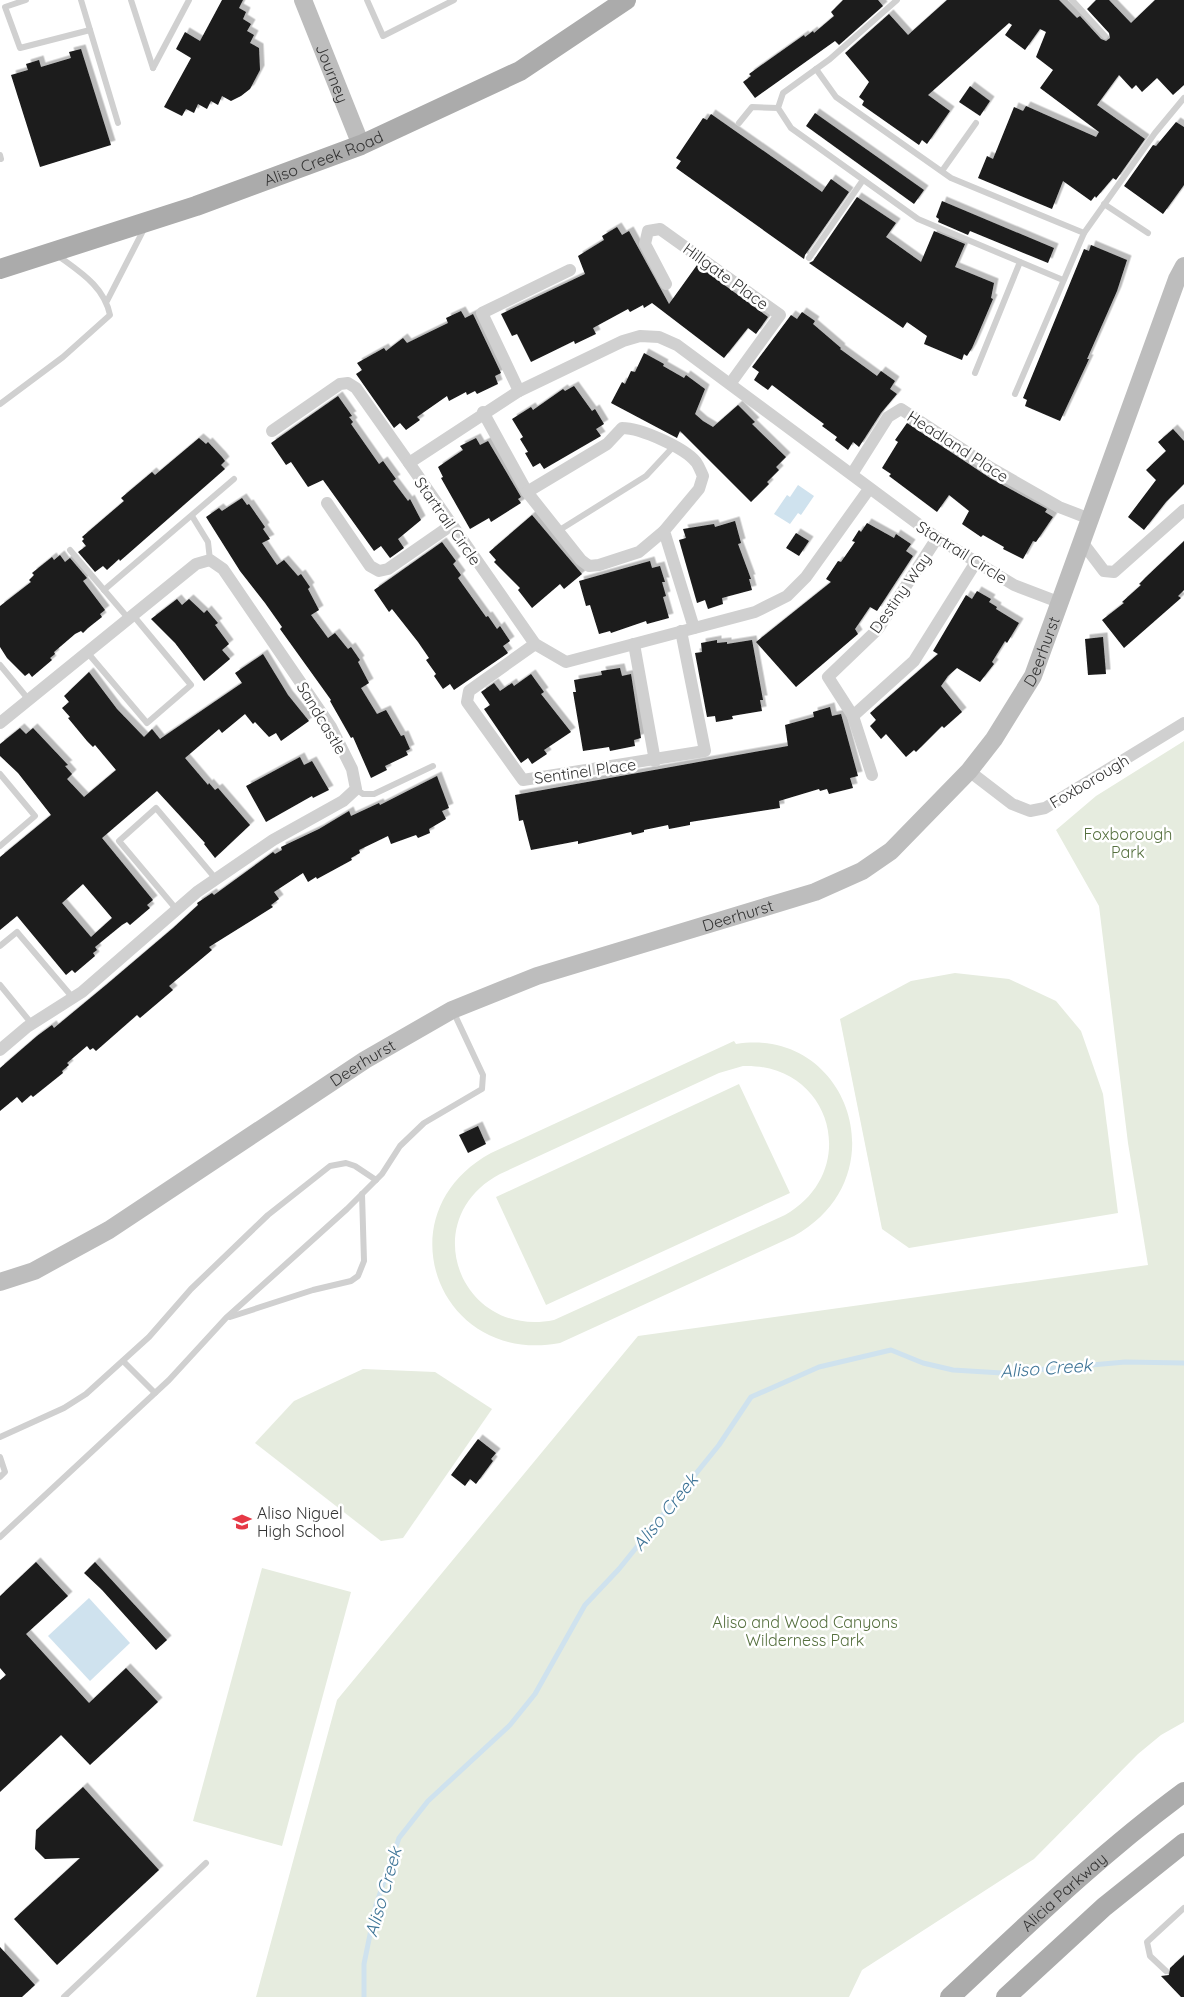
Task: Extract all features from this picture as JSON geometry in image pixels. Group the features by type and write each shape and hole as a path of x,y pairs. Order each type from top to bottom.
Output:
{"main road":[{"name":"Aliso Creek Road","path":"0,269 148,222 361,145 520,71 626,0"},
{"name":"Alicia Parkway","path":"950,1997 1078,1877 1144,1821 1184,1792"},
{"path":"1006,1997 1104,1907 1184,1842"}],"street":[{"name":"Journey","path":"303,0 361,145"},
{"name":"Hillgate Place","path":"666,284 645,244 648,231 660,229 780,315 730,384"},
{"name":"Deerhurst","path":"0,1282 34,1271 108,1230 365,1060 452,1010 537,976 815,892 862,871 891,851 969,770 994,739 1033,676 1061,603 1176,279 1184,266"},
{"path":"519,391 482,312 570,270"},
{"name":"Startrail Circle","path":"869,489 806,578 787,596 755,612 566,662 535,644 450,526 409,463 483,412 519,391 623,341 640,336 659,337 677,345 937,538 1014,585 1061,603"},
{"path":"272,431 340,384 348,383 356,388 409,463"},
{"name":"Headland Place","path":"852,474 888,418 901,409 991,468 1059,507 1090,519"},
{"path":"483,412 527,492 581,560 589,566 599,565 639,552 664,531 699,489 703,476 695,461 655,436 634,428 622,428 607,444 527,492"},
{"path":"327,503 370,566 379,570 388,569 450,526"},
{"path":"1082,542 1104,571 1114,572 1184,510"},
{"path":"664,531 688,629"},
{"name":"Destiny Way","path":"872,775 853,716 828,676 878,629 937,538"},
{"path":"0,723 196,564 210,560"},
{"name":"Sandcastle","path":"210,560 223,569 331,726 352,769 356,789"},
{"path":"853,716 914,661 976,562"},
{"name":"Sentinel Place","path":"535,644 469,691 467,702 523,780 705,751 688,629"},
{"name":"Sentinel Place","path":"634,644 655,760"},
{"name":"Foxborough","path":"969,770 1012,804 1030,811 1045,808 1184,723"},
{"path":"0,1050 32,1024 73,998 197,892 273,840 343,801 356,789"}],"lane":[{"path":"26,0 5,7 20,48 90,30"},
{"path":"81,0 118,123"},
{"path":"131,0 154,68 189,0"},
{"path":"367,0 383,36 454,0"},
{"path":"778,108 783,92 816,69 897,0"},
{"path":"1072,0 1105,36"},
{"path":"816,69 836,97 951,178 1084,233"},
{"path":"1015,394 1084,233 1154,133 1184,98"},
{"path":"739,123 752,107 778,108"},
{"path":"778,108 791,128 918,219 1063,280"},
{"path":"942,172 976,123"},
{"path":"809,258 863,180"},
{"path":"1104,204 1148,233"},
{"path":"107,301 148,222"},
{"path":"0,404 63,357 110,315 107,301 91,280 54,252"},
{"path":"975,372 1020,262"},
{"path":"558,531 646,476 672,447"},
{"path":"104,590 234,479"},
{"path":"192,516 208,542 210,560"},
{"path":"70,550 191,685 148,723 87,652"},
{"path":"1,670 29,700"},
{"path":"356,789 363,794 374,794 433,766"},
{"path":"0,774 36,816 0,846"},
{"path":"177,910 118,841 156,808 216,879"},
{"path":"0,946 17,932 73,998"},
{"path":"0,985 32,1024"},
{"path":"0,1537 155,1393 226,1318 362,1194 376,1180 400,1146 424,1124 482,1089 484,1075 452,1010"},
{"path":"0,1437 64,1408 86,1394 149,1338 191,1289 268,1215 330,1166 346,1163 355,1166 376,1180"},
{"path":"226,1318 312,1290 350,1281 358,1276 364,1261 362,1194"},
{"path":"123,1361 155,1393"},
{"path":"0,1457 5,1472 0,1477"},
{"path":"64,1997 206,1863"},
{"path":"1166,1971 1150,1956 1147,1942 1184,1908"}],"green space":[{"name":"Aliso and Wood Canyons Wilderness Park","path":"1184,741 1184,1722 1161,1735 1138,1754 1034,1859 862,1970 849,1997 256,1997 337,1700 638,1336 1148,1265 1128,1143 1099,906 1056,830 1096,796"},
{"path":"955,973 1009,979 1056,1001 1081,1031 1103,1094 1118,1213 909,1248 882,1229 840,1019 911,981"},
{"path":"734,1041 736,1044 775,1045 807,1058 832,1081 847,1111 852,1145 846,1179 827,1210 794,1236 560,1343 517,1344 482,1331 456,1309 438,1279 432,1246 438,1211 457,1179 491,1153","holes":["743,1066 774,1070 798,1082 816,1100 826,1123 829,1148 823,1173 809,1196 785,1215 554,1320 521,1321 494,1312 473,1294 460,1271 455,1245 459,1218 474,1194 500,1174 719,1073"]},
{"path":"739,1084 790,1193 546,1305 496,1197"},
{"path":"363,1369 435,1372 492,1409 403,1538 381,1541 255,1443 294,1401"},
{"path":"262,1568 351,1592 282,1846 193,1821"}],"water":[{"path":"798,485 814,496 801,515 798,513 790,524 774,514 787,495 790,497"},
{"path":"89,1598 130,1643 90,1681 48,1636"}],"building":[{"path":"222,0 243,0 239,8 246,12 243,19 251,24 247,31 254,35 250,43 259,48 260,70 250,89 241,96 231,101 222,96 218,105 211,101 207,109 198,104 194,113 186,109 182,116 164,107 191,58 176,49 185,32 200,41"},
{"path":"843,0 878,0 883,6 839,45 835,41 755,98 743,82 751,76 749,74 804,35 805,37 813,31 814,33 834,16 831,12"},
{"path":"947,0 1059,0 1077,18 1080,16 1101,39 1106,41 1110,38 1109,33 1087,9 1096,0 1109,0 1131,23 1155,0 1184,0 1184,85 1173,95 1157,78 1142,92 1136,85 1132,89 1119,75 1097,105 1145,139 1116,180 1113,178 1096,198 1095,196 1091,201 1063,181 1052,209 978,178 987,156 993,159 1014,107 1023,111 1026,106 1096,137 1099,132 1040,88 1053,70 1036,57 1046,32 1040,29 1025,50 1005,35 1012,25 1009,23 928,95 950,111 927,144 922,140 919,145 862,105 864,101 859,97 869,82 845,53 889,14 908,35"},
{"path":"81,49 111,145 40,167 11,75 28,70 26,64 39,60 41,67 71,58 69,52"},
{"path":"970,86 990,101 980,116 959,102"},
{"path":"815,113 924,190 914,204 806,126"},
{"path":"711,114 822,192 831,179 849,192 804,259 676,168 681,161 676,158 703,118 707,120"},
{"path":"1176,122 1184,127 1184,185 1163,214 1124,186 1153,145 1156,146"},
{"path":"857,197 896,223 886,237 921,262 934,231 965,244 955,267 994,283 991,298 993,299 972,348 967,356 964,354 962,360 924,344 927,336 907,322 903,328 809,263 813,261"},
{"path":"942,201 1054,248 1048,263 970,231 968,235 938,222 939,219 936,217"},
{"path":"617,227 622,235 629,231 669,304 697,265 768,317 756,334 748,328 724,358 652,303 644,308 643,305 630,312 628,309 593,328 596,334 575,344 574,341 531,362 517,334 512,336 501,314 585,274 578,256 604,240 602,236"},
{"path":"1091,245 1127,260 1117,291 1087,359 1089,359 1060,421 1025,406 1027,400 1023,398 1084,249 1089,251"},
{"path":"461,311 465,318 473,314 501,373 495,376 498,384 477,394 475,391 467,395 466,392 449,401 447,396 417,417 420,420 406,430 400,423 394,428 356,374 362,370 357,363 384,348 386,351 403,338 407,343 448,323 446,318"},
{"path":"802,312 815,321 813,324 840,349 877,376 881,371 895,381 890,389 897,394 881,413 859,447 853,442 848,450 835,440 837,437 822,426 824,424 772,385 768,390 754,380 759,372 752,367 791,315 797,319"},
{"path":"644,353 684,378 686,375 705,389 695,414 703,421 713,427 738,405 755,422 752,424 786,457 776,467 779,470 767,482 769,484 751,502 680,431 677,438 611,403 622,382 625,384 631,371 635,372"},
{"path":"574,386 592,411 595,409 604,424 596,429 601,436 544,469 540,463 533,467 525,453 528,452 520,439 523,437 512,419 531,407 533,410 563,389 565,391"},
{"path":"338,396 352,416 349,417 353,422 351,424 379,464 383,461 396,479 393,481 408,501 410,499 421,520 398,539 404,548 390,558 381,546 374,551 323,480 308,487 291,462 286,465 271,443"},
{"path":"907,423 990,478 1047,509 1045,512 1053,517 1036,542 1033,541 1023,559 1003,549 1004,547 983,535 981,537 962,524 969,511 949,495 937,512 889,476 891,474 882,468 898,442 895,440"},
{"path":"1173,429 1184,441 1184,484 1166,502 1144,530 1128,517 1156,480 1146,470 1166,451 1158,442"},
{"path":"199,438 206,444 208,442 222,457 225,461 221,465 225,469 120,561 119,559 107,570 103,566 95,572 78,552 86,546 82,541 84,539 82,537 124,501 121,498 152,472 155,475"},
{"path":"476,438 480,445 488,441 521,497 518,499 521,503 491,522 489,518 470,529 441,478 443,477 438,467 463,450 460,446"},
{"path":"242,498 247,505 249,504 265,527 263,529 270,539 262,543 277,565 284,560 298,576 301,574 310,587 308,589 319,610 311,615 328,638 335,633 348,649 351,647 360,660 358,662 369,683 361,688 377,714 386,710 401,736 404,735 410,749 406,751 408,755 385,766 387,770 371,778 353,737 351,738 331,700 280,629 282,627 240,571 206,517 219,508 222,511"},
{"path":"532,515 582,574 564,589 560,584 532,608 518,590 520,588 494,562 496,560 489,552"},
{"path":"735,521 741,543 738,544 751,579 749,579 752,590 722,598 723,604 708,609 705,600 697,603 679,540 686,538 683,529 714,524 715,527"},
{"path":"867,523 894,538 896,534 911,544 906,551 913,556 877,611 870,607 855,629 858,634 796,687 756,642 831,582 826,579 838,561 841,562 855,542 852,541 859,530 861,532"},
{"path":"796,533 809,541 799,556 786,548"},
{"path":"1184,541 1184,590 1178,596 1181,598 1124,648 1102,620 1124,603 1122,602 1141,585 1139,584"},
{"path":"442,542 456,561 453,564 461,575 458,578 486,617 488,616 497,629 500,626 510,641 503,646 508,653 454,690 450,684 443,689 434,676 436,674 426,660 429,658 418,642 392,609 389,612 374,590"},
{"path":"60,555 65,562 70,558 87,578 83,581 105,610 100,614 102,617 83,633 81,631 75,634 54,652 55,654 50,658 52,660 32,677 29,673 25,676 7,658 0,647 0,606 31,582 29,580 34,575 32,573 52,557 54,560"},
{"path":"650,561 652,568 660,566 665,582 662,582 666,596 663,597 669,618 647,624 646,621 611,633 610,631 599,634 590,605 586,606 579,581"},
{"path":"977,591 991,599 989,602 997,607 996,609 1019,623 1007,643 1005,641 992,662 994,664 980,682 957,668 948,676 941,686 962,712 944,728 942,726 916,752 914,750 906,757 886,734 881,739 870,726 876,720 870,713 938,654 933,651 966,595 972,599"},
{"path":"177,599 182,605 189,599 204,613 207,610 218,623 215,625 229,644 222,650 230,659 204,681 175,643 151,619"},
{"path":"1103,637 1106,674 1088,675 1085,639"},
{"path":"717,640 717,643 727,642 727,644 752,640 763,700 760,700 762,711 732,716 733,719 716,722 715,716 707,717 695,653 702,652 701,643"},
{"path":"263,654 288,695 309,721 281,741 276,733 269,737 255,722 253,724 245,714 222,733 219,729 185,758 208,785 209,783 215,790 218,788 250,825 215,858 205,843 157,791 102,838 153,900 147,905 150,908 130,925 127,922 122,925 95,947 97,950 93,953 95,956 75,973 72,970 66,975 17,916 0,930 0,857 51,815 18,773 0,756 0,744 20,728 26,734 33,728 68,765 65,766 72,774 67,779 84,797 116,770 95,745 93,747 87,741 62,708 69,702 64,696 89,672 117,709 144,737 152,729 160,739 242,683 235,673","holes":["83,884 112,918 91,937 62,903"]},
{"path":"620,668 622,676 631,674 641,738 634,740 635,746 610,751 609,747 583,751 573,692 576,692 574,680 602,675 601,671"},
{"path":"531,674 544,692 541,694 571,732 544,750 547,754 532,764 528,758 521,763 484,709 490,705 481,692 494,683 500,691 512,683 514,686"},
{"path":"830,707 832,716 841,714 858,776 850,778 853,788 829,794 827,789 820,791 819,789 779,801 780,808 690,822 690,825 669,829 668,825 644,830 644,832 632,835 631,832 578,844 578,841 531,850 523,820 519,821 515,795 788,746 785,725 814,717 813,712"},
{"path":"300,757 304,765 312,761 329,790 313,798 312,796 266,822 246,786"},
{"path":"437,776 449,808 442,811 446,819 429,829 430,833 418,838 416,835 391,844 388,836 359,850 360,853 351,858 352,860 308,882 303,873 274,892 279,899 271,905 273,907 209,947 212,950 169,986 173,990 140,1018 137,1015 96,1051 93,1048 90,1050 87,1046 67,1063 69,1065 62,1071 63,1073 33,1097 31,1095 22,1103 17,1097 0,1111 0,1068 37,1036 52,1025 54,1028 106,985 173,928 198,905 197,903 212,893 214,895 273,852 275,854 282,850 281,847 319,829 349,811 351,816 379,803 380,805"},
{"path":"478,1126 486,1144 468,1153 459,1135"},
{"path":"478,1439 496,1453 491,1459 493,1461 476,1484 470,1479 465,1486 451,1475"},
{"path":"36,1562 68,1596 26,1634 89,1703 126,1668 158,1702 90,1765 61,1735 0,1792 0,1680 6,1675 0,1668 0,1596"},
{"path":"95,1562 167,1640 156,1650 102,1590 84,1573"},
{"path":"83,1787 159,1870 57,1965 14,1919 80,1858 45,1859 35,1849 36,1830"},
{"path":"0,1947 35,1985 22,1997 0,1997"},
{"path":"1184,1955 1184,1997 1181,1997 1161,1976 1169,1975 1170,1968"}],"waterway":[{"name":"Aliso Creek","path":"364,1997 364,1964 376,1905 399,1838 428,1801 510,1725 535,1694 585,1605 619,1569 719,1445 751,1397 819,1367 891,1350 923,1363 953,1370 1002,1373 1125,1362 1184,1363"}],"place":[{"name":"Aliso Niguel High School","path":"242,1522"}],"park label":[{"name":"Foxborough Park","path":"1128,843"}]}
